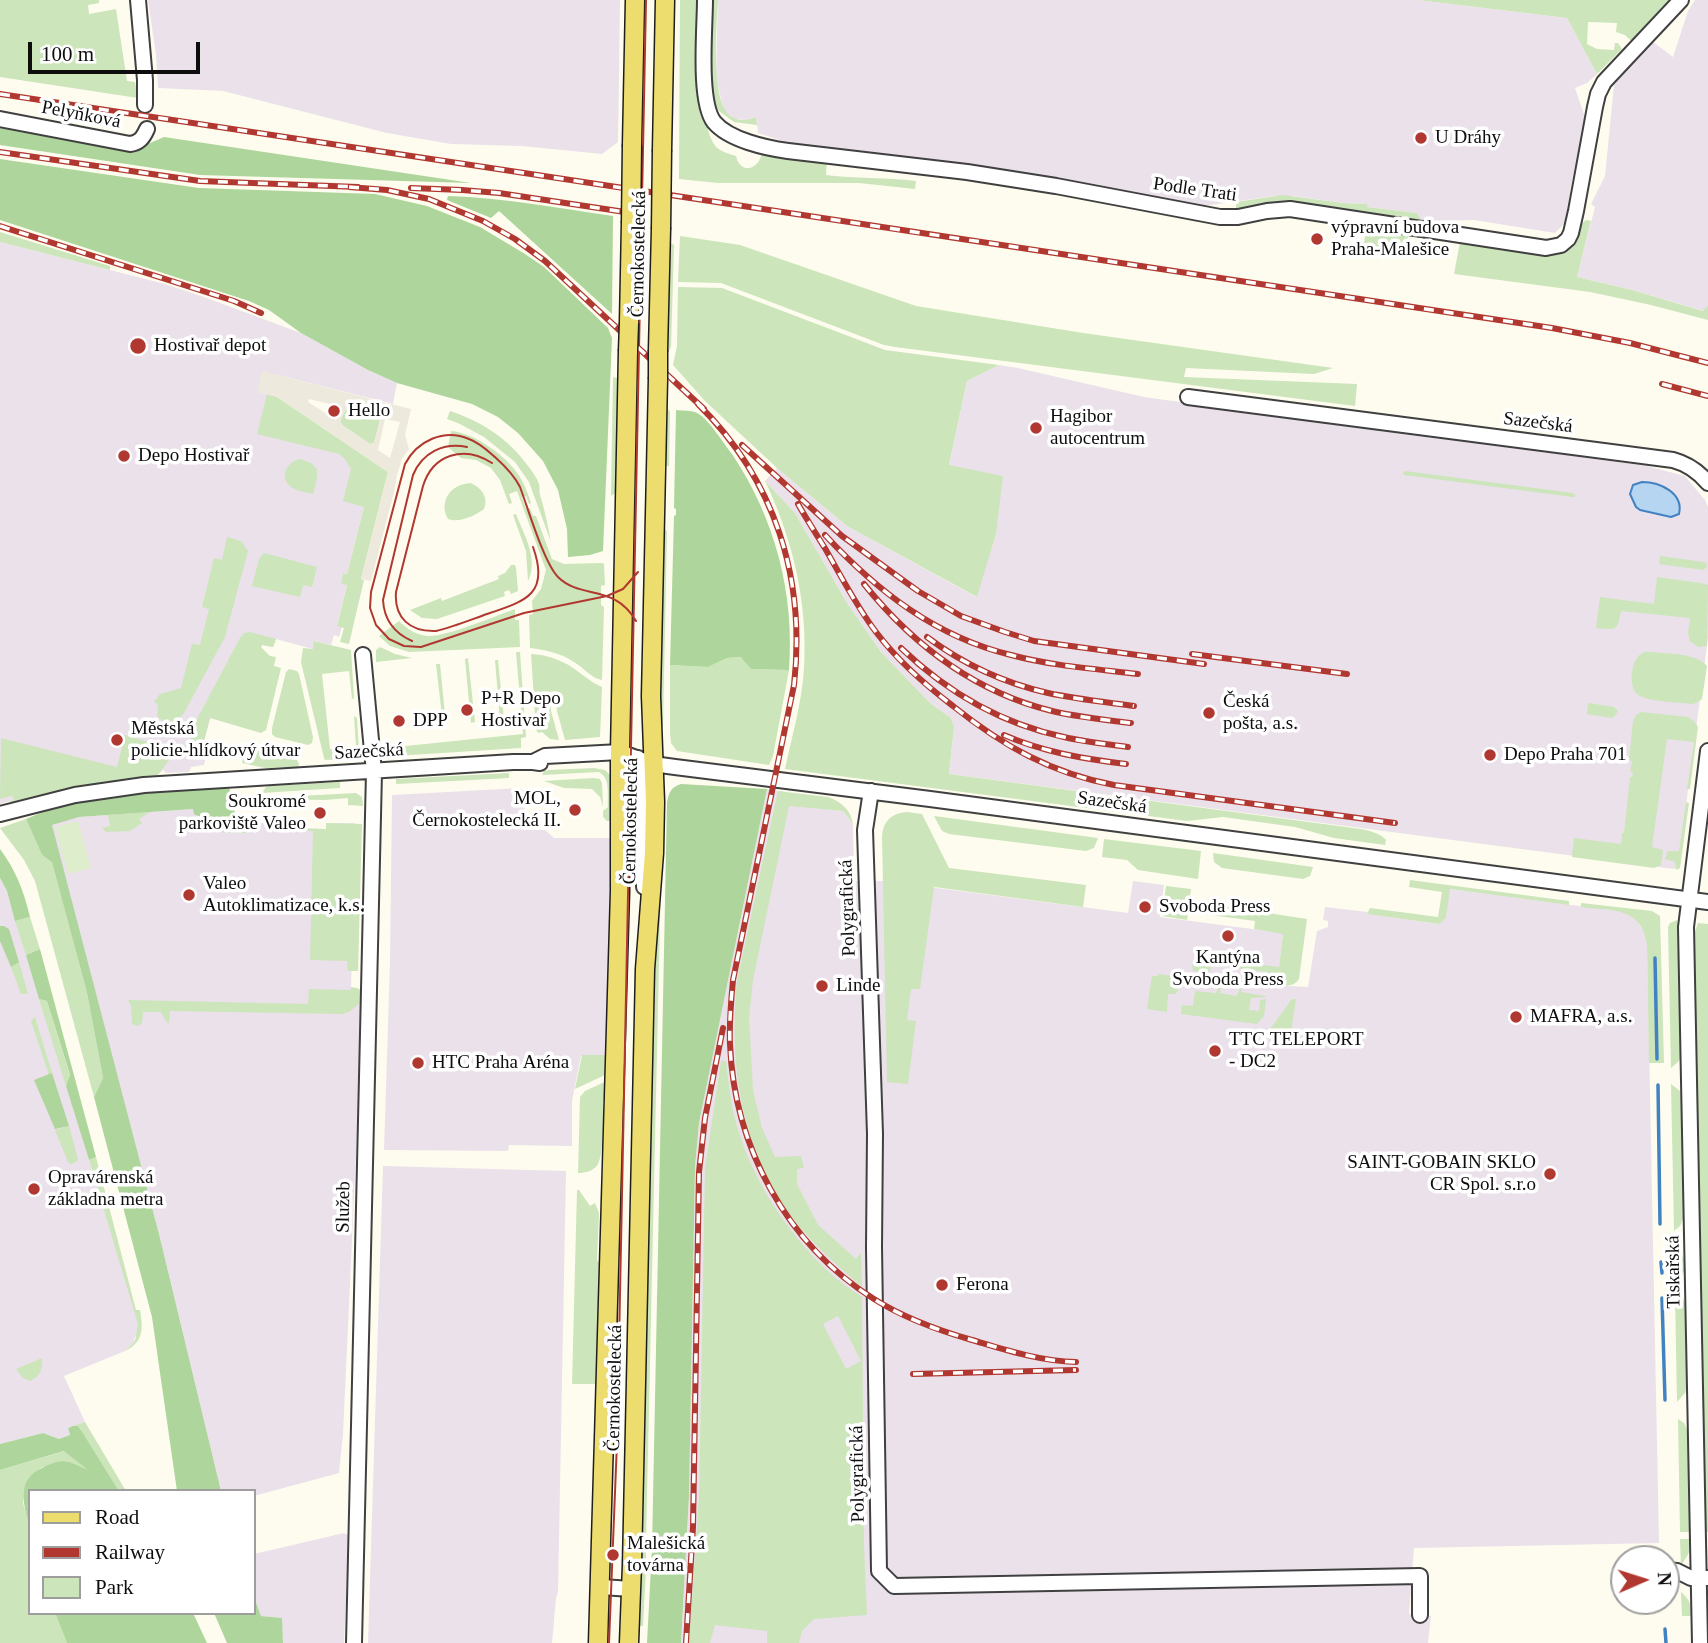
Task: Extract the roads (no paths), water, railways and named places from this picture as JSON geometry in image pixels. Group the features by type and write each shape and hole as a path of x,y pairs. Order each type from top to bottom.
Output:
{"main road":[{"name":"Černokostelecká","path":"598,1643 620,891 632,758 628,351 635,0"},
{"name":"Černokostelecká","path":"628,1643 632,1589 645,968 654,853 632,758 651,696 664,0"}],"street":[{"path":"138,0 145,105"},
{"name":"Podle Trati","path":"705,0 704,92 707,107 715,123 723,130 757,144 788,151 1031,182 1204,215 1238,217 1290,209 1546,248 1561,245 1568,239 1576,211 1595,107 1604,82 1681,0"},
{"name":"Pelyňková","path":"0,119 130,144 143,135"},
{"name":"Sazečská","path":"1188,397 1673,460 1685,463 1708,483"},
{"name":"Služeb","path":"354,1643 374,772 363,655"},
{"path":"1689,900 1708,751"},
{"name":"Sazečská","path":"0,814 75,795 144,785 533,762 545,765 632,758 1708,902"},
{"name":"Polygrafická","path":"870,791 865,830 875,1134 879,1572 894,1586 1420,1576 1420,1615"},
{"name":"Tiskařská","path":"1689,900 1686,927 1703,1578 1700,1643"},
{"path":"1680,1573 1691,1578 1703,1578"},
{"path":"601,1587 632,1589"}],"water":[{"path":"1642,482 1669,490 1678,500 1679,514 1671,517 1636,507 1630,494 1633,485"}],"waterway":[{"path":"1655,958 1657,1059"},
{"path":"1658,1085 1660,1224"},
{"path":"1661,1262 1662,1273"},
{"path":"1662,1298 1665,1400"},
{"path":"1665,1629 1666,1643"}],"tram line":[{"path":"609,1643 617,1442 646,0"},
{"path":"636,621 618,601 608,596 597,593 577,588 558,577 547,560 520,487 512,475 480,445 469,439 450,435 424,443 405,464 371,592 370,608 376,625 389,639 404,646 421,647 524,613 607,596 623,589 638,572"},
{"path":"412,641 391,625 383,600 413,475 422,461 434,451 450,446 467,447"},
{"path":"492,463 471,454 460,454 442,460 428,475 396,592 401,616 411,626 436,631 513,605 531,593 536,585 538,563 533,547"}],"railway":[{"path":"0,94 1552,328 1630,343 1708,363"},
{"path":"0,152 200,181 358,187"},
{"path":"349,187 387,190 429,199 483,221 515,239 545,261 704,409"},
{"path":"411,188 499,193 625,212"},
{"path":"0,226 234,301 261,313"},
{"path":"1662,384 1708,396"},
{"path":"698,404 725,434 747,465 765,498 789,569 795,607 794,685 733,980 731,1004 730,1044 734,1082 754,1155 791,1221 815,1250 843,1276 874,1299 909,1318 959,1336 1036,1357 1076,1362"},
{"path":"742,445 842,536 918,591 961,616 1034,641 1204,664"},
{"path":"798,504 862,613 893,653 942,698 990,734 1029,756 1069,773 1114,785 1395,823"},
{"path":"825,535 887,593 933,624 958,637 1027,659 1138,674"},
{"path":"864,584 903,627 947,663 972,679 1024,703 1052,711 1131,723"},
{"path":"927,637 970,664 1016,684 1059,695 1134,706"},
{"path":"901,648 937,679 997,715 1064,737 1128,747"},
{"path":"1192,654 1347,674"},
{"path":"1004,735 1064,754 1126,764"},
{"path":"686,1643 693,1527 699,1172 705,1118 723,1028"},
{"path":"913,1374 1076,1370"}],"place":[{"name":"U Dráhy","path":"1421,138"},
{"name":"výpravní budova Praha-Malešice","path":"1317,239"},
{"name":"Hostivař depot","path":"138,346"},
{"name":"Hello","path":"334,411"},
{"name":"Hagibor autocentrum","path":"1036,428"},
{"name":"Depo Hostivař","path":"124,456"},
{"name":"P+R Depo Hostivař","path":"467,710"},
{"name":"Česká pošta, a.s.","path":"1209,713"},
{"name":"DPP","path":"399,721"},
{"name":"Městská policie-hlídkový útvar","path":"117,740"},
{"name":"Depo Praha 701","path":"1490,755"},
{"name":"MOL, Černokostelecká II.","path":"575,810"},
{"name":"Soukromé parkoviště Valeo","path":"320,813"},
{"name":"Valeo Autoklimatizace, k.s.","path":"189,895"},
{"name":"Svoboda Press","path":"1145,907"},
{"name":"Kantýna Svoboda Press","path":"1228,936"},
{"name":"Linde","path":"822,986"},
{"name":"MAFRA, a.s.","path":"1516,1017"},
{"name":"TTC TELEPORT - DC2","path":"1215,1051"},
{"name":"HTC Praha Aréna","path":"418,1063"},
{"name":"SAINT-GOBAIN SKLO CR Spol. s.r.o","path":"1550,1174"},
{"name":"Opravárenská základna metra","path":"34,1189"},
{"name":"Ferona","path":"942,1285"},
{"name":"Malešická továrna","path":"613,1555"}]}
